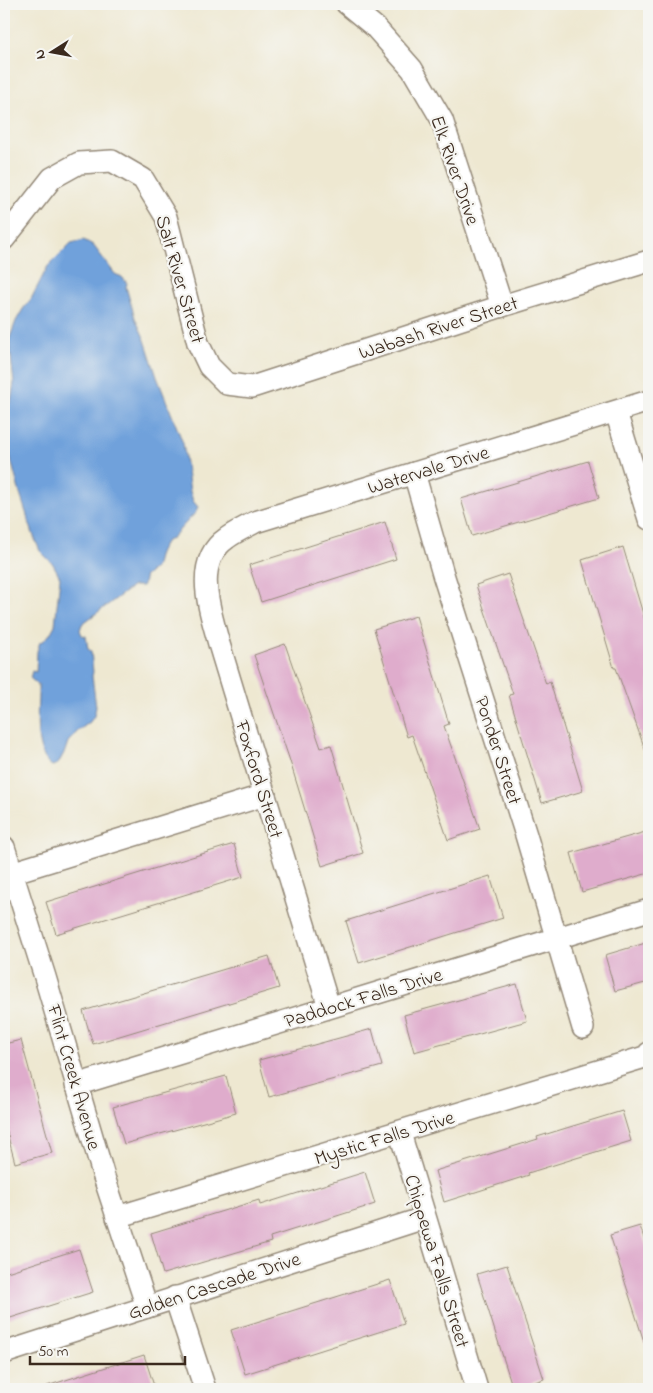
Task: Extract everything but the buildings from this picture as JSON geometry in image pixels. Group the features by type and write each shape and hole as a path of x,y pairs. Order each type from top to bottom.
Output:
{"street":[{"name":"Elk River Drive","path":"347,4 375,28 412,70 442,120 502,306"},
{"name":"Salt River Street","path":"4,239 52,178 80,163 112,161 143,179 166,217 198,343 209,366 227,384"},
{"name":"Wabash River Street","path":"227,384 252,387 502,306 649,261"},
{"name":"Watervale Drive","path":"214,551 226,538 255,522 649,401"},
{"path":"616,412 649,519"},
{"name":"Ponder Street","path":"414,473 443,574 523,826 582,1028"},
{"name":"Foxford Street","path":"214,551 208,563 205,591 219,644 329,1007"},
{"path":"11,873 265,795"},
{"name":"Flint Creek Avenue","path":"4,847 117,1217 147,1307"},
{"name":"Paddock Falls Drive","path":"76,1085 649,910"},
{"name":"Mystic Falls Drive","path":"117,1217 649,1058"},
{"name":"Chippewa Falls Street","path":"400,1132 424,1218 477,1389"},
{"name":"Golden Cascade Drive","path":"4,1353 424,1218"},
{"path":"176,1297 205,1389"}],"water":[{"path":"84,240 93,245 115,274 122,277 127,283 126,287 135,318 183,443 190,491 193,501 198,507 196,512 171,539 165,542 159,553 155,568 144,577 145,581 142,586 133,586 82,624 80,630 82,635 86,636 88,649 91,651 96,707 90,722 68,742 58,764 52,766 45,759 41,750 38,728 38,685 30,678 32,671 36,672 37,651 40,642 50,634 55,625 60,577 53,564 40,551 34,537 4,434 4,411 11,401 14,383 9,340 16,321 31,299 48,266 71,243"}]}
